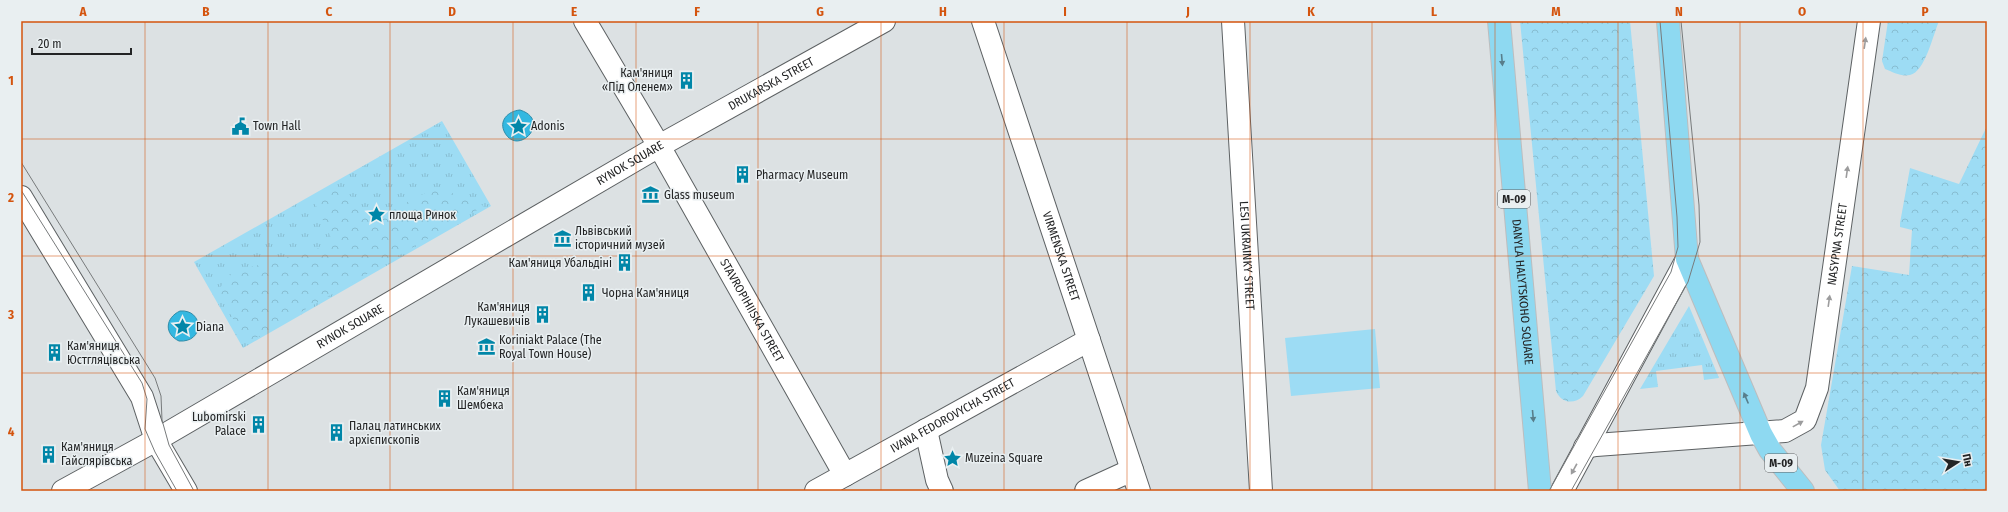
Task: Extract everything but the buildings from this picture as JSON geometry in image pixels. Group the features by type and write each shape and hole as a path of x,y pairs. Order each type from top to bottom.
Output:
{"main road":[{"name":"DANYLA HALYTSKOHO SQUARE","path":"1499,21 1540,491"},
{"name":"М-09","path":"1668,21 1687,259 1761,434 1770,450 1803,491"}],"street":[{"name":"RYNOK SQUARE","path":"63,491 156,440 659,146 584,21"},
{"name":"DRUKARSKA STREET","path":"659,146 884,21"},
{"name":"VIRMENSKA STREET","path":"983,21 1139,491"},
{"name":"LESI UKRAINKY STREET","path":"1233,21 1261,491"},
{"name":"NASYPNA STREET","path":"1761,434 1785,431 1805,420 1816,388 1869,21"},
{"name":"STAVROPIHIISKA STREET","path":"659,146 845,475"},
{"path":"21,197 142,396 156,440 186,491"},
{"path":"1562,491 1687,259"},
{"name":"IVANA FEDOROVYCHA STREET","path":"816,491 1089,340"},
{"path":"926,430 937,480 942,491"},
{"path":"1585,447 1761,434"},
{"path":"1086,491 1132,470"}],"green space":[{"path":"1520,21 1630,21 1654,276 1583,396 1572,402 1561,398 1556,391"},
{"path":"1888,21 1939,21 1924,60 1920,67 1910,75 1900,75 1885,69 1882,61"},
{"path":"442,121 491,206 243,348 194,262"},
{"path":"1987,126 1987,491 1840,491 1825,470 1821,445 1852,266 1909,275 1912,230 1900,227 1900,223 1910,168 1959,184"},
{"path":"437,187 484,206 246,344 218,290 233,272 334,244 312,197 343,188 372,220"},
{"path":"1689,306 1719,378 1704,380 1702,365 1656,371 1658,387 1640,389"},
{"path":"1375,329 1380,388 1291,396 1285,338"}],"shaded area":[{"path":"520,110 529,115 533,121 533,128 530,134 524,139 518,141 511,139 505,133 503,124 505,117 512,112"},
{"path":"180,311 188,312 194,315 198,326 194,337 179,341 171,334 168,326 171,318"}],"tram line":[{"path":"1549,491 1671,272 1678,247 1677,217 1660,21"},
{"path":"1571,491 1688,282 1700,242 1699,205 1681,21"},
{"path":"21,162 155,378 161,396 162,420 169,445 194,491"},
{"path":"21,190 142,383 147,399 145,429 155,452 177,491"}],"place":[{"name":"Кам'яниця «Під Оленем»","path":"686,80"},
{"name":"Town Hall","path":"240,126"},
{"name":"Adonis","path":"518,126"},
{"name":"Pharmacy Museum","path":"743,175"},
{"name":"Glass museum","path":"651,195"},
{"name":"площа Ринок","path":"376,215"},
{"name":"Львівський історичний музей","path":"562,238"},
{"name":"Кам'яниця Убальдіні","path":"625,263"},
{"name":"Чорна Кам'яниця","path":"589,293"},
{"name":"Кам'яниця Лукашевичів","path":"543,314"},
{"name":"Diana","path":"183,327"},
{"name":"Koriniakt Palace (The Royal Town House)","path":"486,347"},
{"name":"Кам'яниця Юстгляцівська","path":"54,353"},
{"name":"Кам'яниця Шембека","path":"444,398"},
{"name":"Lubomirski Palace","path":"259,424"},
{"name":"Палац латинських архієпископів","path":"336,433"},
{"name":"Кам'яниця Гайслярівська","path":"48,454"},
{"name":"Muzeina Square","path":"952,458"}]}
